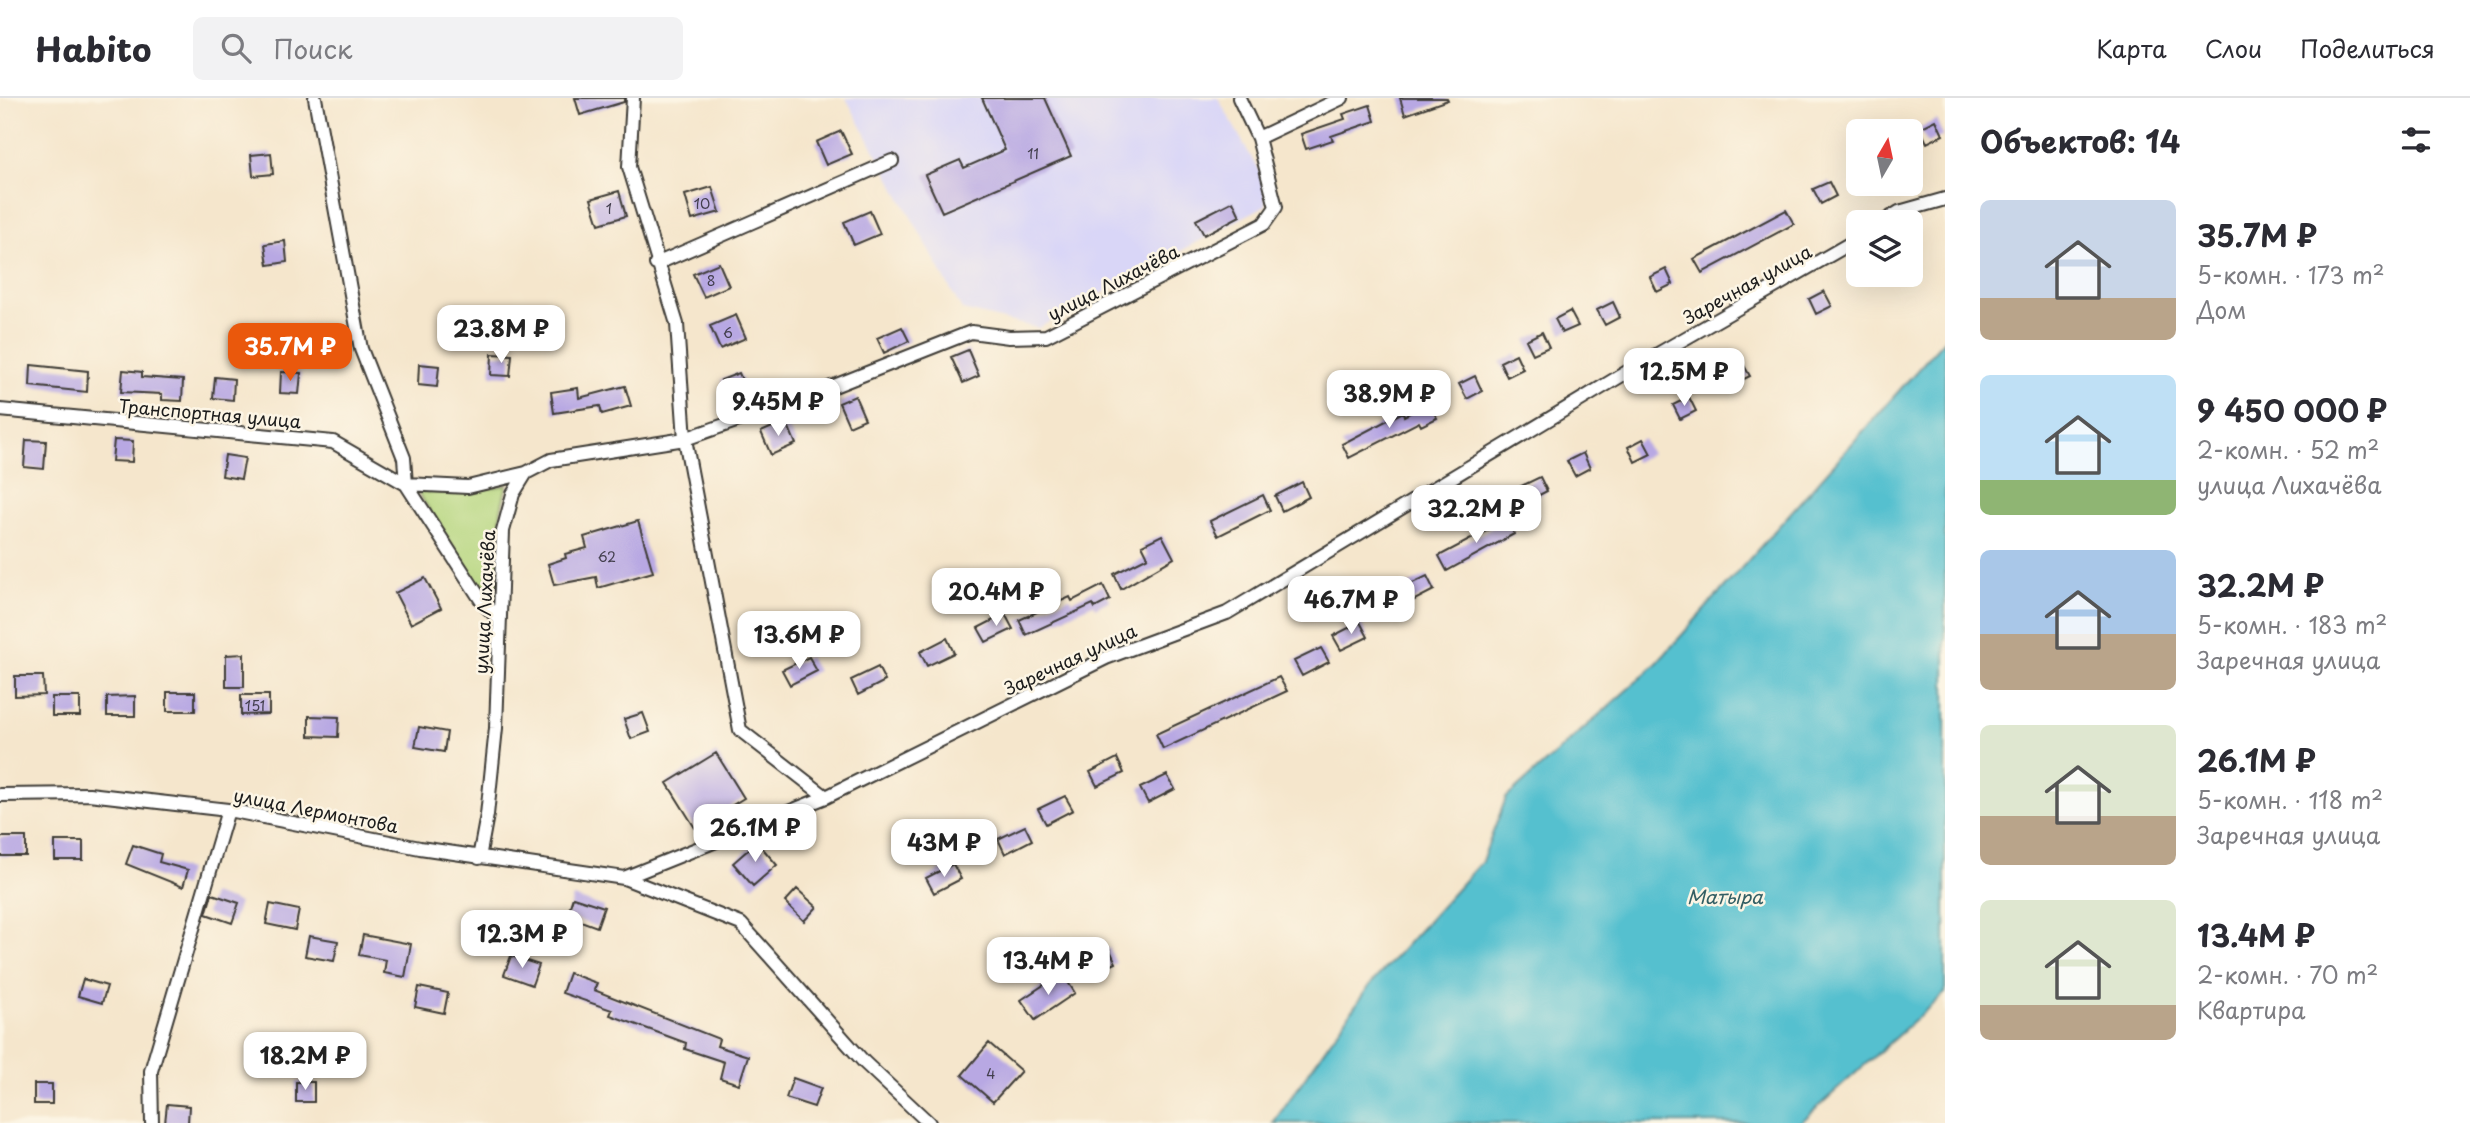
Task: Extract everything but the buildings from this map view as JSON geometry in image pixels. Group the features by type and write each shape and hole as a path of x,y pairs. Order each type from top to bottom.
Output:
{"street":[{"name":"Транспортная улица","path":"315,98 361,349 404,458 406,484 483,603 500,620"},
{"path":"633,98 629,167 656,264 677,324 685,439 740,730 826,797"},
{"name":"улица Лихачёва","path":"479,858 496,728 503,531 513,494 526,473 551,460 685,439 830,388 971,332 1009,337 1046,336 1264,224 1276,207 1258,138 1239,98"},
{"path":"1258,138 1342,98"},
{"path":"656,264 892,162"},
{"path":"1907,210 1945,200"},
{"name":"Заречная улица","path":"624,878 826,797 1106,658 1227,613 1637,366 1846,246"},
{"name":"Транспортная улица","path":"0,410 333,442 406,484 468,487 526,473"},
{"name":"улица Лермонтова","path":"0,796 89,794 228,810 479,858 624,878"},
{"path":"152,1123 152,1071 228,810"},
{"path":"624,878 741,924 864,1062 929,1123"}],"shaded area":[{"path":"846,98 1218,98 1263,178 1266,205 1038,328 962,310"}],"green space":[{"path":"507,485 501,510 497,601 488,601 417,491 451,494"}],"water":[{"name":"Матыра","path":"1945,339 1945,993 1800,1123 1273,1123 1369,986 1482,861 1506,798 1657,663"}]}
